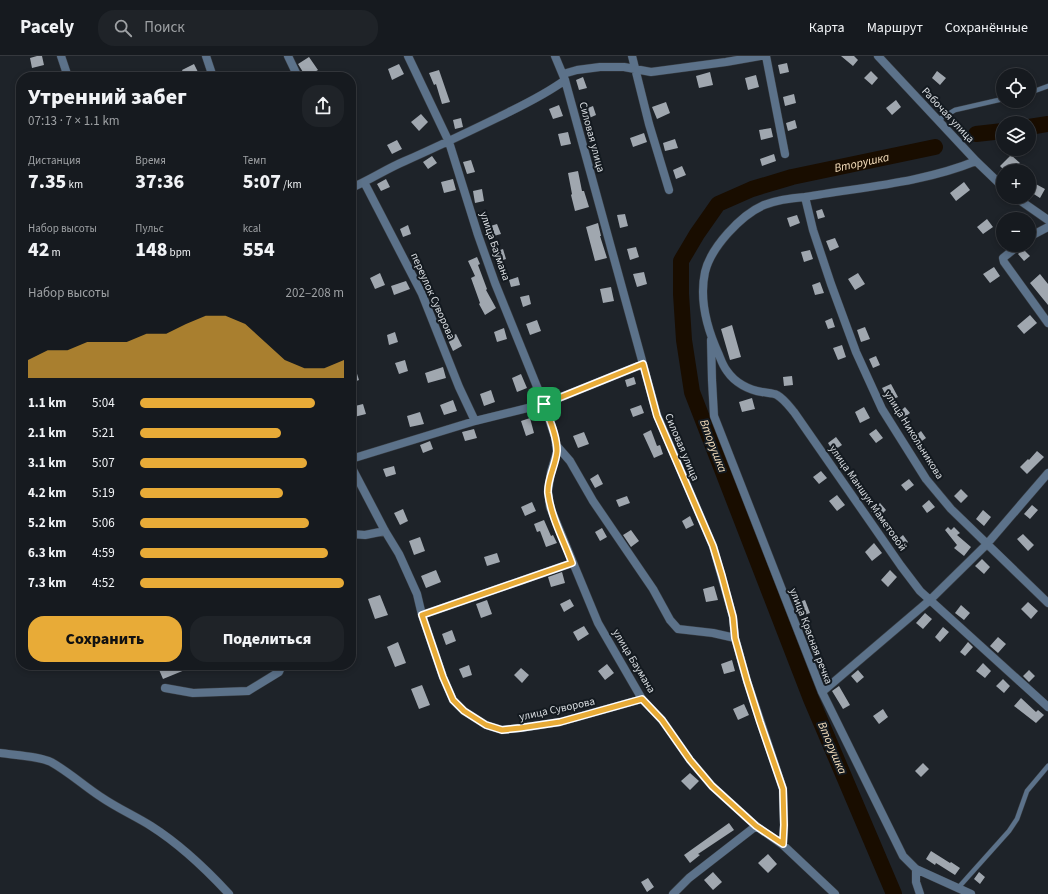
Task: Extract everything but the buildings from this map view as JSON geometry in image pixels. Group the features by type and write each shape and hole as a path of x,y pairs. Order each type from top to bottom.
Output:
{"street":[{"path":"60,56 66,72"},
{"path":"206,56 211,72"},
{"path":"288,56 296,72"},
{"name":"улица Баумана","path":"408,56 449,142 478,235 555,436 557,452 551,472 548,491 550,507 598,623 642,699 662,720 690,760 712,786 756,826 783,844 834,894"},
{"name":"Силовая улица","path":"555,56 564,77 657,416 713,546 733,617 735,638 760,722 783,789 783,844"},
{"path":"632,56 649,124 670,190"},
{"path":"356,184 449,142 536,98 564,77 577,70 600,67 624,67 651,72 760,56"},
{"path":"766,56 785,154"},
{"name":"Рабочая улица","path":"878,56 976,161 996,180"},
{"name":"улица Маншук Маметовой","path":"976,161 954,170 920,178 805,197 788,198 763,206 740,221 728,233 711,256 705,272 703,291 705,314 711,337 727,371 736,381 747,388 776,394 785,401 920,591 1048,707"},
{"name":"переулок Суворова","path":"356,184 422,294 459,387 475,421"},
{"name":"улица Никольникова","path":"805,197 813,230 831,284 856,352 882,409 926,479 950,509 1048,603"},
{"path":"1025,204 1048,220"},
{"path":"1036,233 1048,227"},
{"path":"1010,252 1003,258 1004,262 1048,323"},
{"name":"улица Красная речка","path":"711,337 714,416 822,692 902,856 916,869 971,894"},
{"path":"356,458 475,421 544,404 643,364"},
{"name":"улица Баумана","path":"556,445 570,461 592,501 653,589 670,620 678,629 713,632 735,638"},
{"path":"822,692 930,600 987,544 1048,473"},
{"name":"улица Суворова","path":"356,476 385,531 400,554 417,594 422,615 443,677 453,700 464,711 486,725 502,730 560,722 642,699"},
{"path":"356,534 365,535 385,531"},
{"path":"422,615 572,563"},
{"path":"165,688 193,693 248,691 280,670"},
{"path":"0,753 29,757 50,762 76,778 101,798 151,826 179,846 204,868 229,894"},
{"path":"673,894 690,878 756,826"},
{"path":"916,869 916,882 920,894"}],"lane":[{"path":"1036,90 1048,86"},
{"path":"938,120 955,110 996,101"},
{"path":"958,888 1009,831 1017,819 1027,791 1048,766"}],"waterway":[{"name":"Вторушка","path":"1036,126 1048,124"},
{"name":"Вторушка","path":"976,134 996,132"},
{"name":"Вторушка","path":"894,894 811,699 692,392 684,340 681,294 681,261 697,234 718,204 752,189 792,177 935,147"}],"route":[{"path":"643,364 657,416 713,546 722,576 733,617 735,638 747,681 779,773 783,789 783,844 756,826 712,786 690,760 662,720 642,699 560,722 502,730 486,725 464,711 453,700 443,677 422,615 572,563 550,507 548,491 551,472 557,452 555,436 544,404 643,364"}]}
